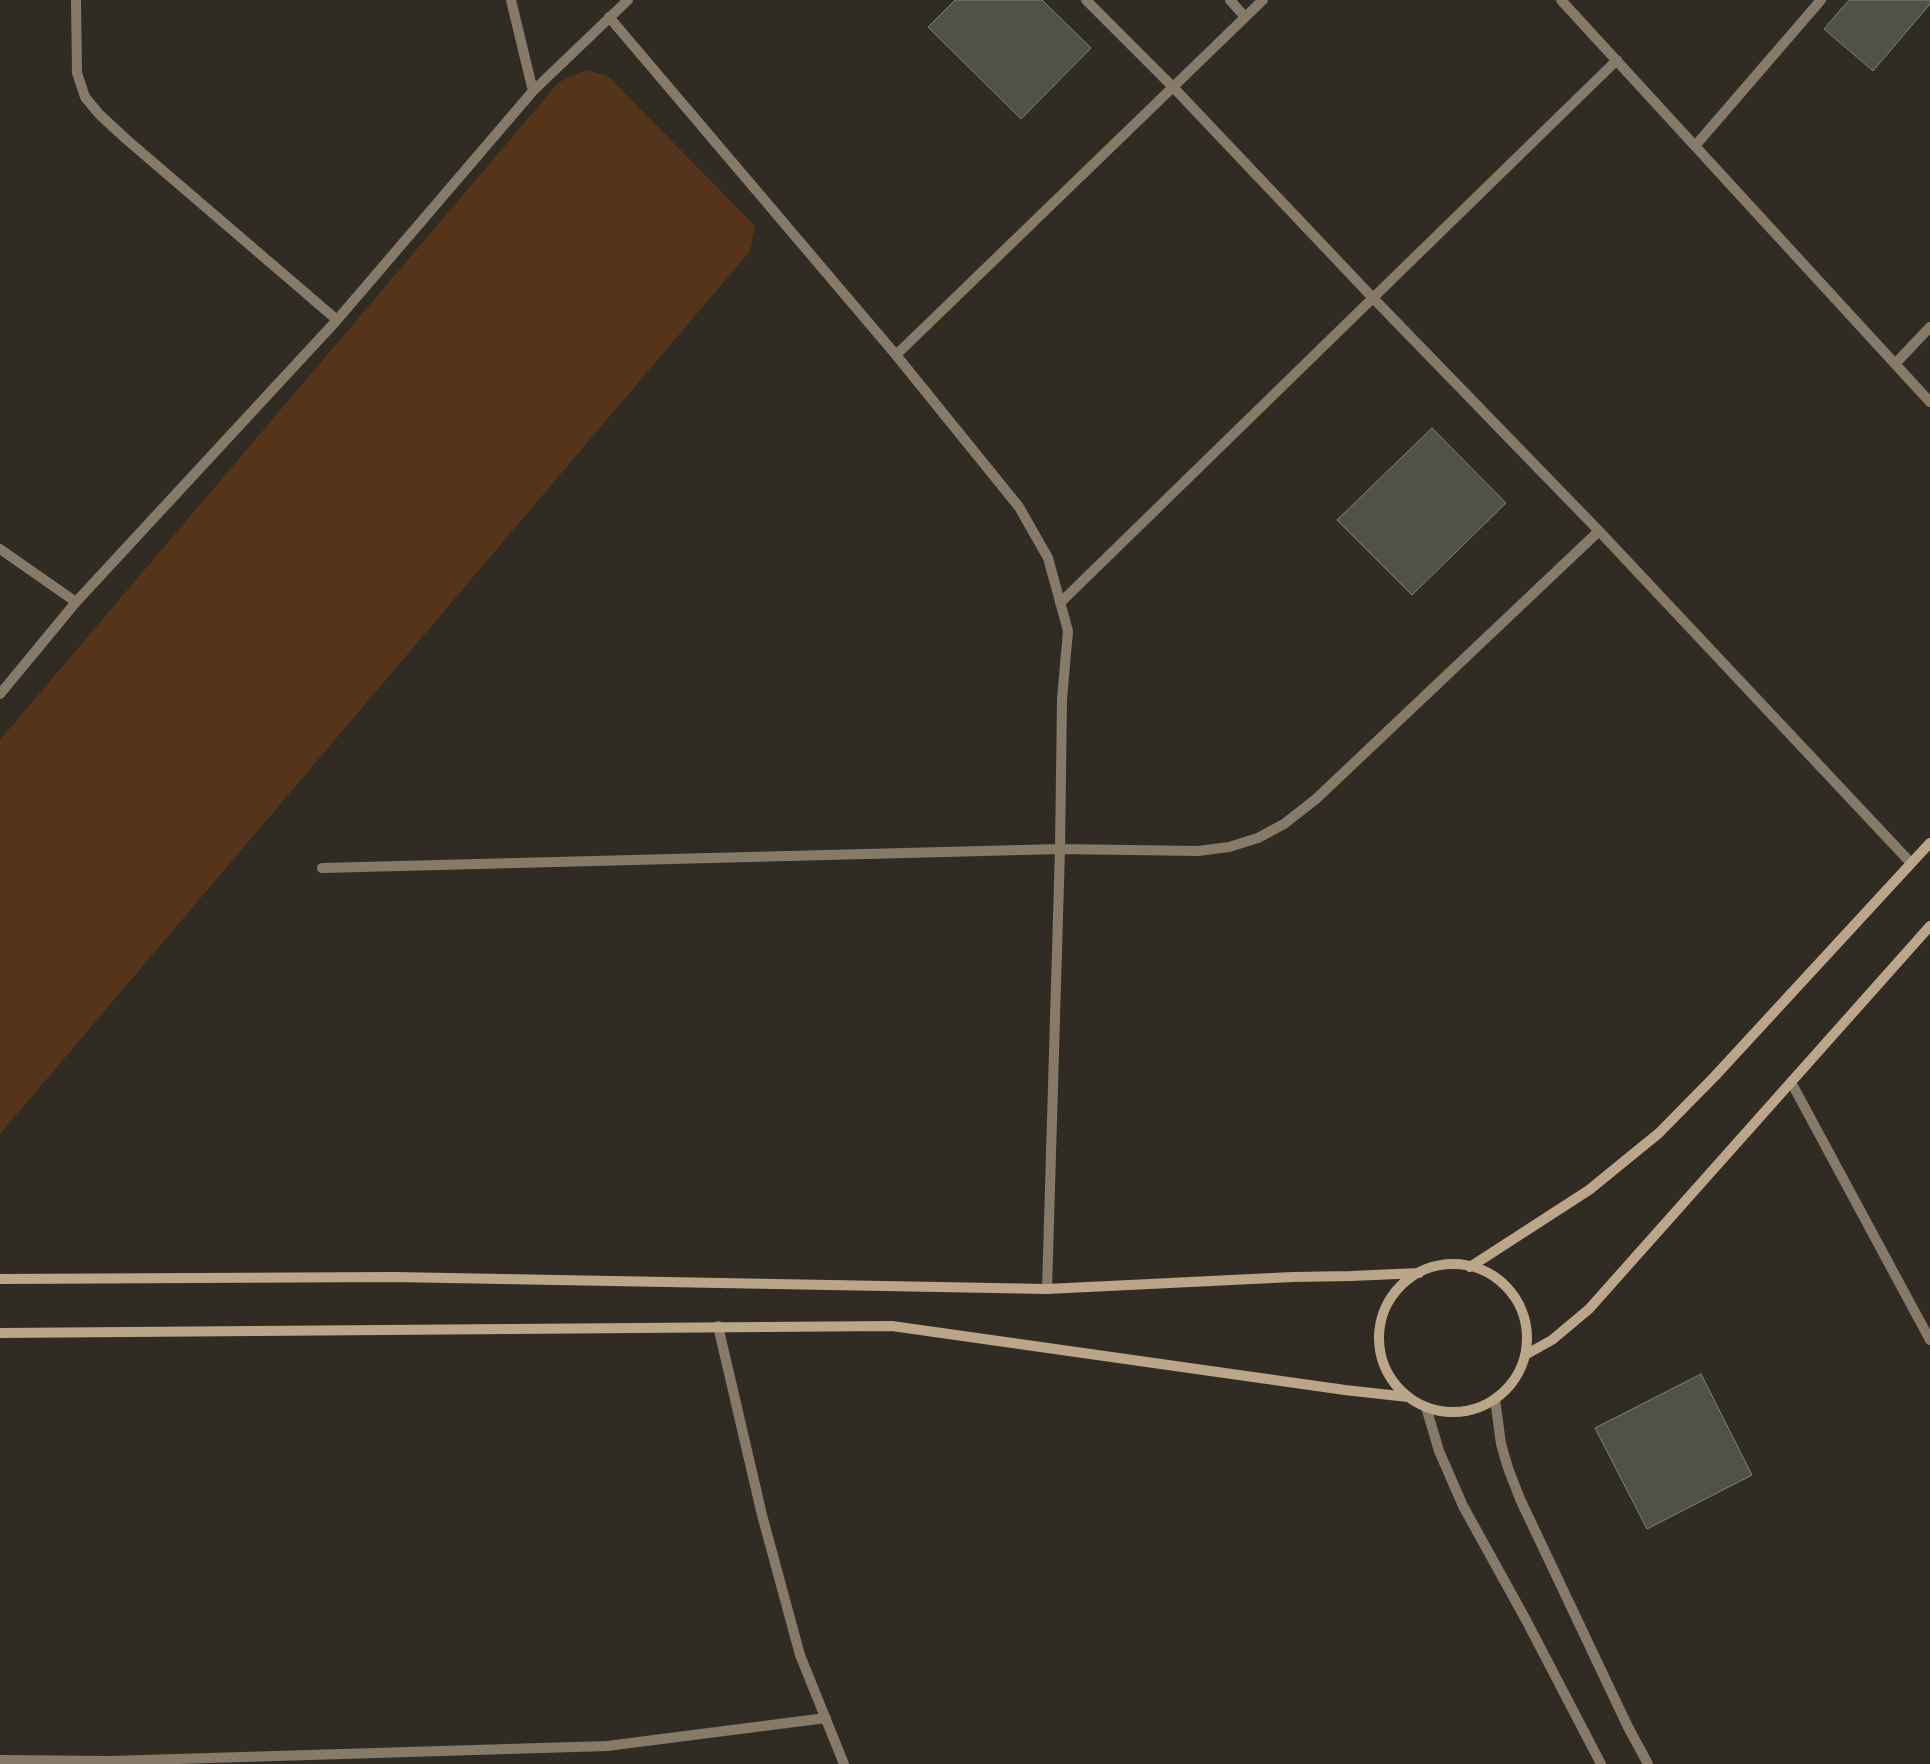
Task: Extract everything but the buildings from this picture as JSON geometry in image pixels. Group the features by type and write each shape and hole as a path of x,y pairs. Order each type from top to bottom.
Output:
{"main road":[{"path":"1470,1267 1589,1190 1659,1133 1715,1076 1930,843"},
{"path":"1525,1356 1552,1340 1589,1309 1930,926"},
{"path":"1460,1264 1470,1267 1480,1269 1499,1280 1513,1295 1523,1314 1527,1334 1525,1356 1518,1375 1505,1391 1488,1404 1468,1411 1447,1412 1426,1407 1408,1397 1393,1381 1383,1363 1379,1342 1381,1321 1389,1302 1401,1285 1419,1273 1439,1266 1460,1264"},
{"path":"0,1279 394,1277 1047,1289 1419,1273"},
{"path":"0,1332 892,1326 1345,1390 1408,1397"}],"street":[{"path":"76,0 77,73 85,97 99,114 133,146 337,320"},
{"path":"511,0 533,91"},
{"path":"0,694 76,602 337,320 533,91 628,0"},
{"path":"1086,0 1600,531 1911,863"},
{"path":"1230,0 1246,17"},
{"path":"896,355 1263,0"},
{"path":"1561,0 1930,402"},
{"path":"1695,146 1821,0"},
{"path":"609,17 896,355 1019,507 1048,558 1068,631 1062,699 1060,849 1047,1289"},
{"path":"1060,603 1616,60"},
{"path":"1895,364 1930,327"},
{"path":"322,868 1060,849 1198,851 1229,847 1258,838 1284,824 1316,800 1600,531"},
{"path":"0,549 76,602"},
{"path":"1791,1082 1930,1340"},
{"path":"718,1326 762,1515 798,1645 844,1764"},
{"path":"1495,1398 1501,1444 1520,1499 1603,1675 1648,1764"},
{"path":"1426,1407 1440,1451 1463,1506 1526,1620 1601,1764"},
{"path":"0,1760 111,1761 607,1746 826,1718"}],"shaded area":[{"path":"587,70 609,77 755,226 750,251 0,1134 0,740 559,82"}]}
